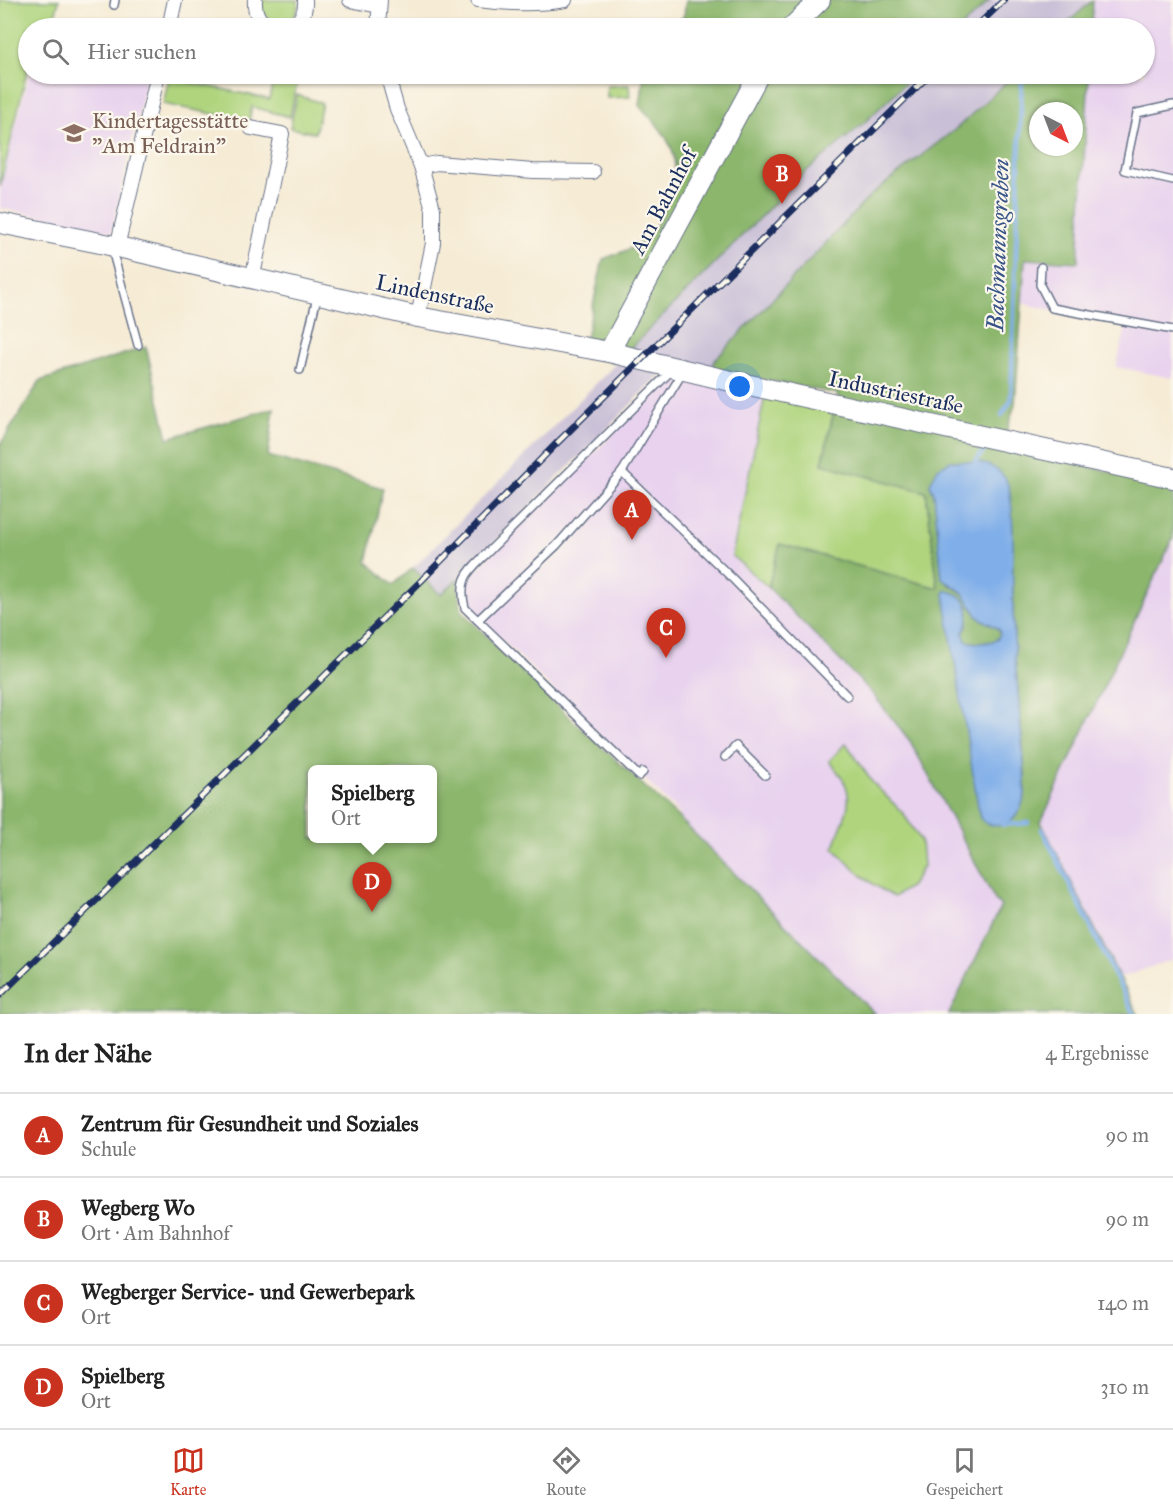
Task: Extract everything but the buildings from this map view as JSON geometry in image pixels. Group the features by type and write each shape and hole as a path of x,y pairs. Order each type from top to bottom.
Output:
{"street":[{"path":"171,18 175,0"},
{"path":"255,0 259,18"},
{"path":"301,18 305,0"},
{"path":"350,0 379,3 378,18"},
{"path":"478,0 508,4 541,4 566,0"},
{"path":"801,18 820,0"},
{"path":"116,252 151,84"},
{"path":"390,84 397,109 421,166 433,209 433,243 418,316"},
{"name":"Am Bahnhof","path":"609,352 754,84"},
{"path":"251,128 282,134 252,279"},
{"path":"421,166 437,163 533,171 593,172"},
{"name":"Lindenstraße","path":"0,223 116,252 418,316 609,352"},
{"name":"Industriestraße","path":"609,352 1173,478"}],"lane":[{"path":"1173,105 1137,113 1125,170 1173,181"},
{"path":"116,252 138,345"},
{"path":"1041,267 1040,285 1052,308 1173,330"},
{"path":"300,370 318,294"},
{"path":"478,621 557,545 622,472 680,368"},
{"path":"643,772 639,776 478,621 465,608 461,592 464,578 492,548 680,368"},
{"path":"622,472 732,578 847,696"},
{"path":"725,757 736,746 765,775"}],"shaded area":[{"path":"951,0 1093,0 1073,18 939,18"},
{"path":"1093,0 1173,0 1173,378 1116,367 1126,327 1022,303 1025,259 1078,262 1088,84 1155,84 1155,18 1092,18"},
{"name":"Kindertagesstätte \"Am Feldrain\"","path":"26,84 145,84 111,232 0,208 0,189"},
{"path":"894,84 1005,84 711,369 673,362 441,595 413,568 804,174 865,122"},
{"path":"672,376 765,396 732,556 768,587 871,692 910,741 995,900 1001,907 948,1014 875,1014 679,818 680,814 469,607 464,592 467,579"},
{"path":"1173,538 1173,959 1120,978 1041,822"}],"green space":[{"path":"0,0 59,0 54,18 18,18 18,84 24,84 0,187"},
{"path":"261,0 298,0 297,10 292,18 267,18"},
{"path":"686,0 990,0 971,18 682,18"},
{"path":"1093,0 1092,18 1073,18"},
{"path":"168,84 198,84 269,99 273,84 297,84 290,117 252,107 249,121 163,104"},
{"path":"643,84 905,84 865,122 803,174 617,362 582,356 603,259 635,246 651,233 666,204 674,170 672,150 666,138 640,106"},
{"path":"1004,84 1088,84 1078,262 1025,259 1015,404 1002,446 1173,487 1173,538 1041,822 1138,1014 949,1014 1001,906 995,900 910,741 871,692 768,587 780,544 938,588 926,492 822,464 838,394 711,369 715,360 873,193 957,128","holes":["930,484 1010,492 1014,644 1025,794 1018,813 980,818 946,591 967,627 963,633 966,641 989,642 997,640 1000,634 999,629 978,617 963,593 947,583 934,493"]},
{"path":"629,85 630,97 607,98 607,86"},
{"path":"297,95 322,103 315,133 290,128"},
{"path":"146,347 168,438 274,408 268,456 383,488 367,562 393,585 413,568 441,595 457,579 462,612 565,713 679,818 875,1014 0,1014 0,445 40,381"},
{"path":"765,396 834,410 822,464 926,492 938,588 906,580 776,558 768,587 732,556"},
{"path":"846,743 872,782 903,813 921,841 923,866 911,886 894,897 862,876 834,848 847,811 848,796 840,774 829,761"}],"water":[{"path":"951,461 974,462 995,468 1008,484 1011,501 1014,638 1025,794 1014,818 1000,826 984,822 980,818 944,594 946,590 959,595 967,604 968,619 963,633 966,641 989,642 997,640 1000,634 999,629 978,617 963,593 942,578 934,493 930,484 938,468"}],"waterway":[{"name":"Bachmannsgraben","path":"1002,415 1011,400 1022,84"},
{"name":"Bachmannsgraben","path":"973,465 986,448"},
{"name":"Bachmannsgraben","path":"1001,820 1003,825 1028,823"},
{"name":"Bachmannsgraben","path":"1042,829 1134,1014"}],"railway":[{"path":"985,18 1004,0"},
{"path":"0,995 422,580 920,84"}],"place":[{"name":"Kindertagesstätte \"Am Feldrain\"","path":"74,133"},
{"name":"Wegberg Wo","path":"782,204"},
{"name":"Zentrum für Gesundheit und Soziales","path":"632,540"},
{"name":"Wegberger Service- und Gewerbepark","path":"666,658"},
{"name":"Spielberg","path":"372,912"}]}
